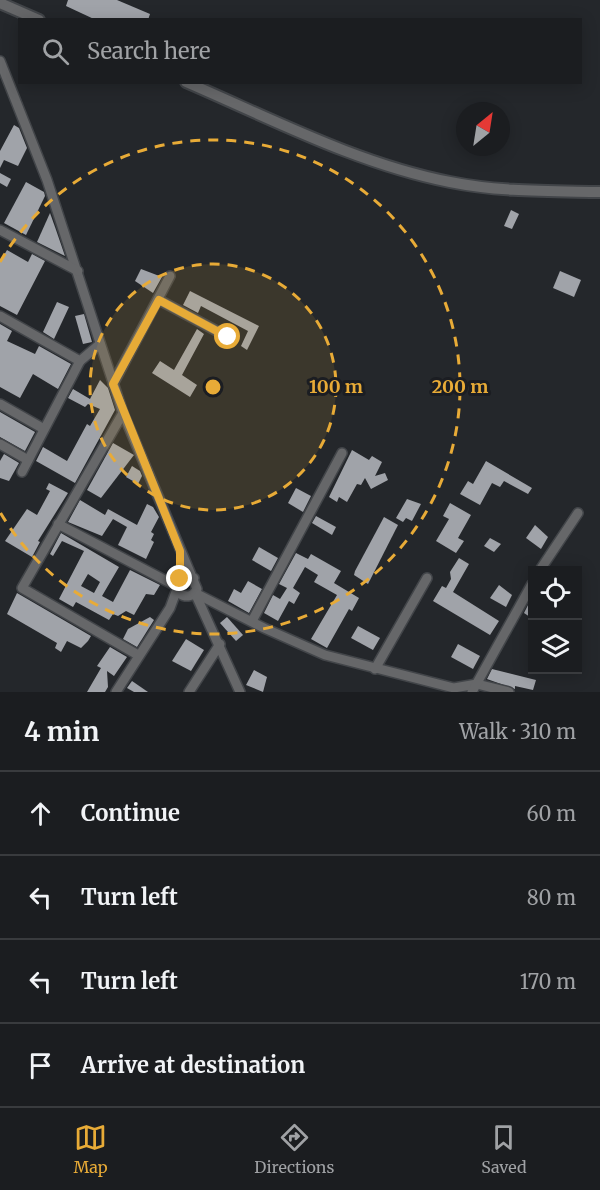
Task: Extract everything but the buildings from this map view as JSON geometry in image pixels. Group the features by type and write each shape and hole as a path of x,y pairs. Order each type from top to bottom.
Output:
{"street":[{"path":"0,3 34,18"},
{"path":"0,61 47,180 123,413 180,551 198,585 191,595 170,608"},
{"path":"191,84 351,153 429,178 496,189 600,192"},
{"path":"0,230 78,271"},
{"path":"113,384 170,276"},
{"path":"159,300 228,337"},
{"path":"0,316 80,361"},
{"path":"22,472 80,361 100,344"},
{"path":"0,404 44,429"},
{"path":"123,413 22,588 138,655"},
{"path":"0,444 28,460"},
{"path":"252,621 342,453"},
{"path":"543,566 578,513"},
{"path":"58,524 178,585 191,595 325,655 454,688 509,692"},
{"path":"116,692 170,608 178,585 180,551"},
{"path":"178,585 186,575 194,578"},
{"path":"375,669 427,578"},
{"path":"475,688 528,591"},
{"path":"191,595 220,644 240,692"},
{"path":"189,692 220,644"}],"route":[{"path":"180,579 180,551 113,384 159,300 228,337"}]}
